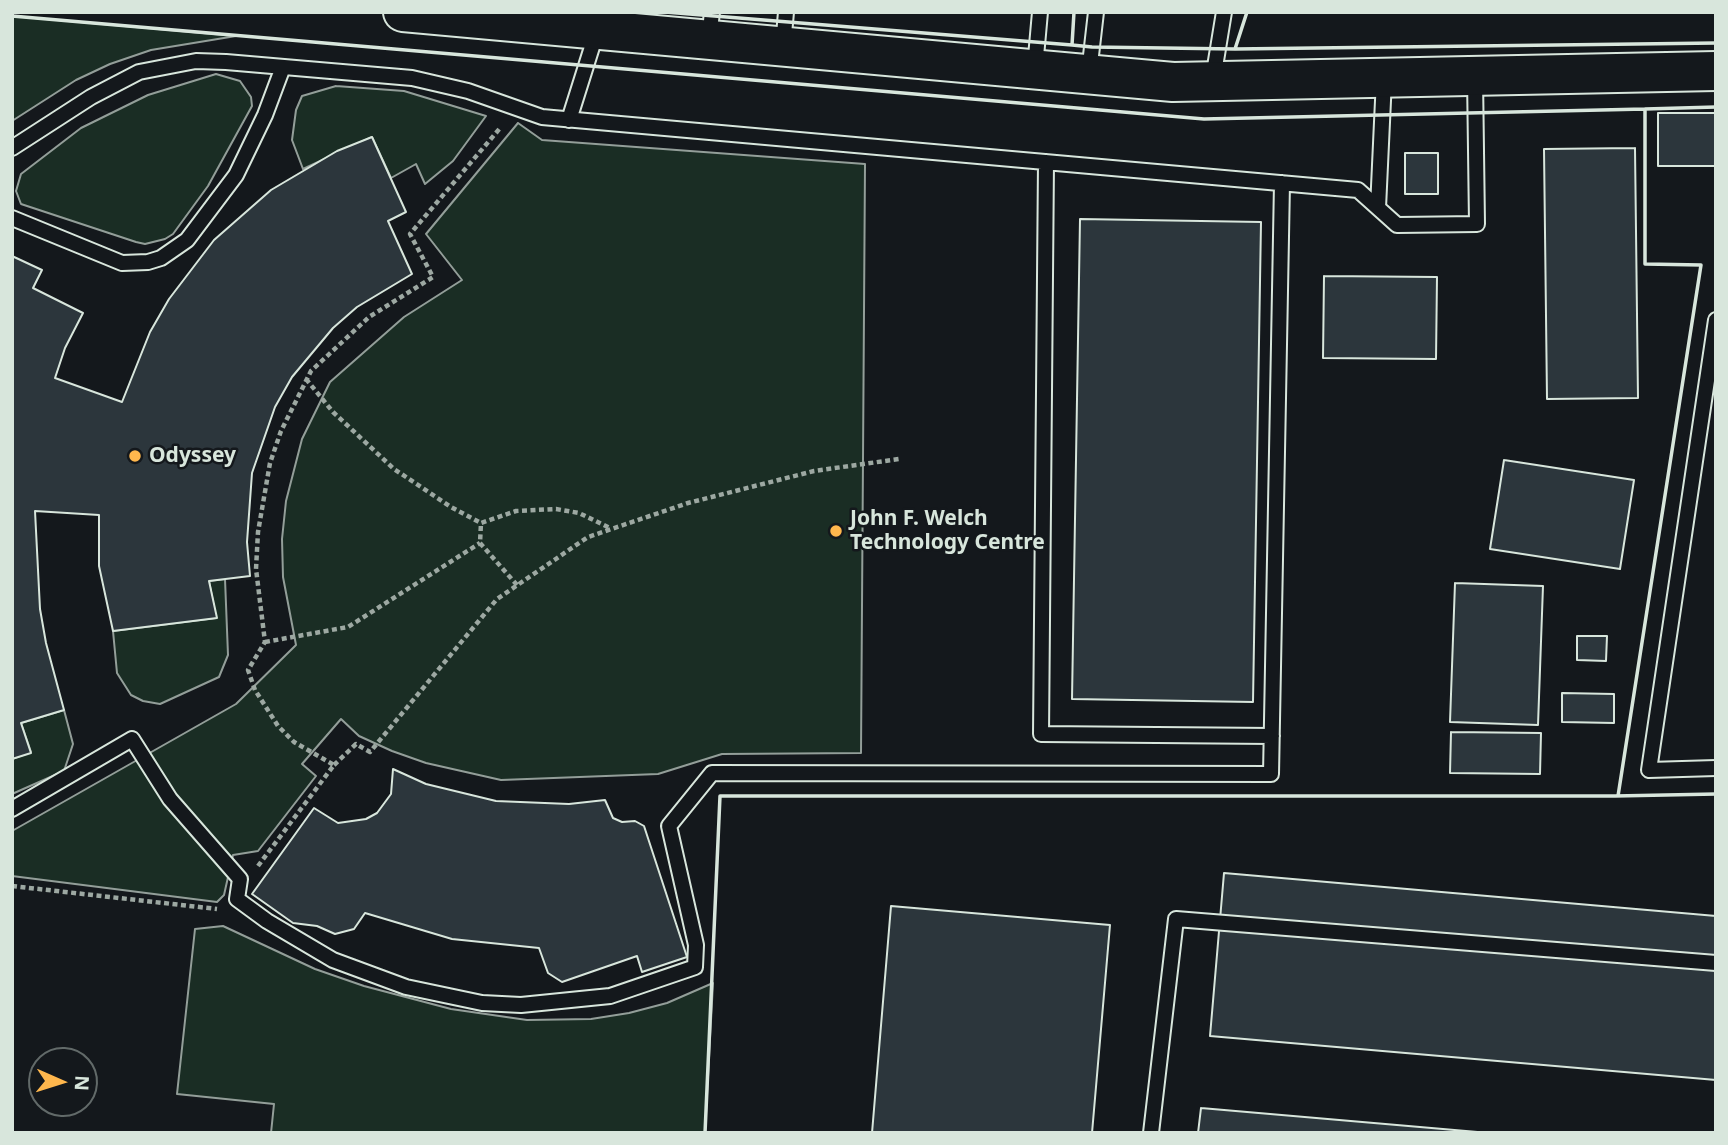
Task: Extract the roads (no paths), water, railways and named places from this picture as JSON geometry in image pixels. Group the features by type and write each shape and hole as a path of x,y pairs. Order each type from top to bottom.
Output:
{"street":[{"path":"402,12 598,30 710,26 785,29 1034,69 1173,82 1716,71"}],"lane":[{"path":"1034,69 1040,12"},
{"path":"1089,74 1096,12"},
{"path":"1213,81 1224,12"},
{"path":"569,120 598,30"},
{"path":"12,148 91,97 139,72 196,61 412,78 468,91 542,117 569,120 1358,190 1397,225 1477,224 1475,76"},
{"path":"12,218 122,263 148,262 161,258 187,240 236,175 265,115 283,67"},
{"path":"1378,208 1384,78"},
{"path":"1046,162 1041,734 1272,736"},
{"path":"12,809 132,738 170,799 240,880 237,898 299,942 345,965 406,988 482,1003 521,1005 580,1001 639,989 695,967 696,945 668,827 712,773 1271,774 1282,183"},
{"path":"1716,320 1649,770 1716,768"},
{"path":"1151,1133 1176,919 1716,964"}],"place":[{"name":"Odyssey","path":"135,456"},
{"name":"John F. Welch Technology Centre","path":"836,531"}]}
